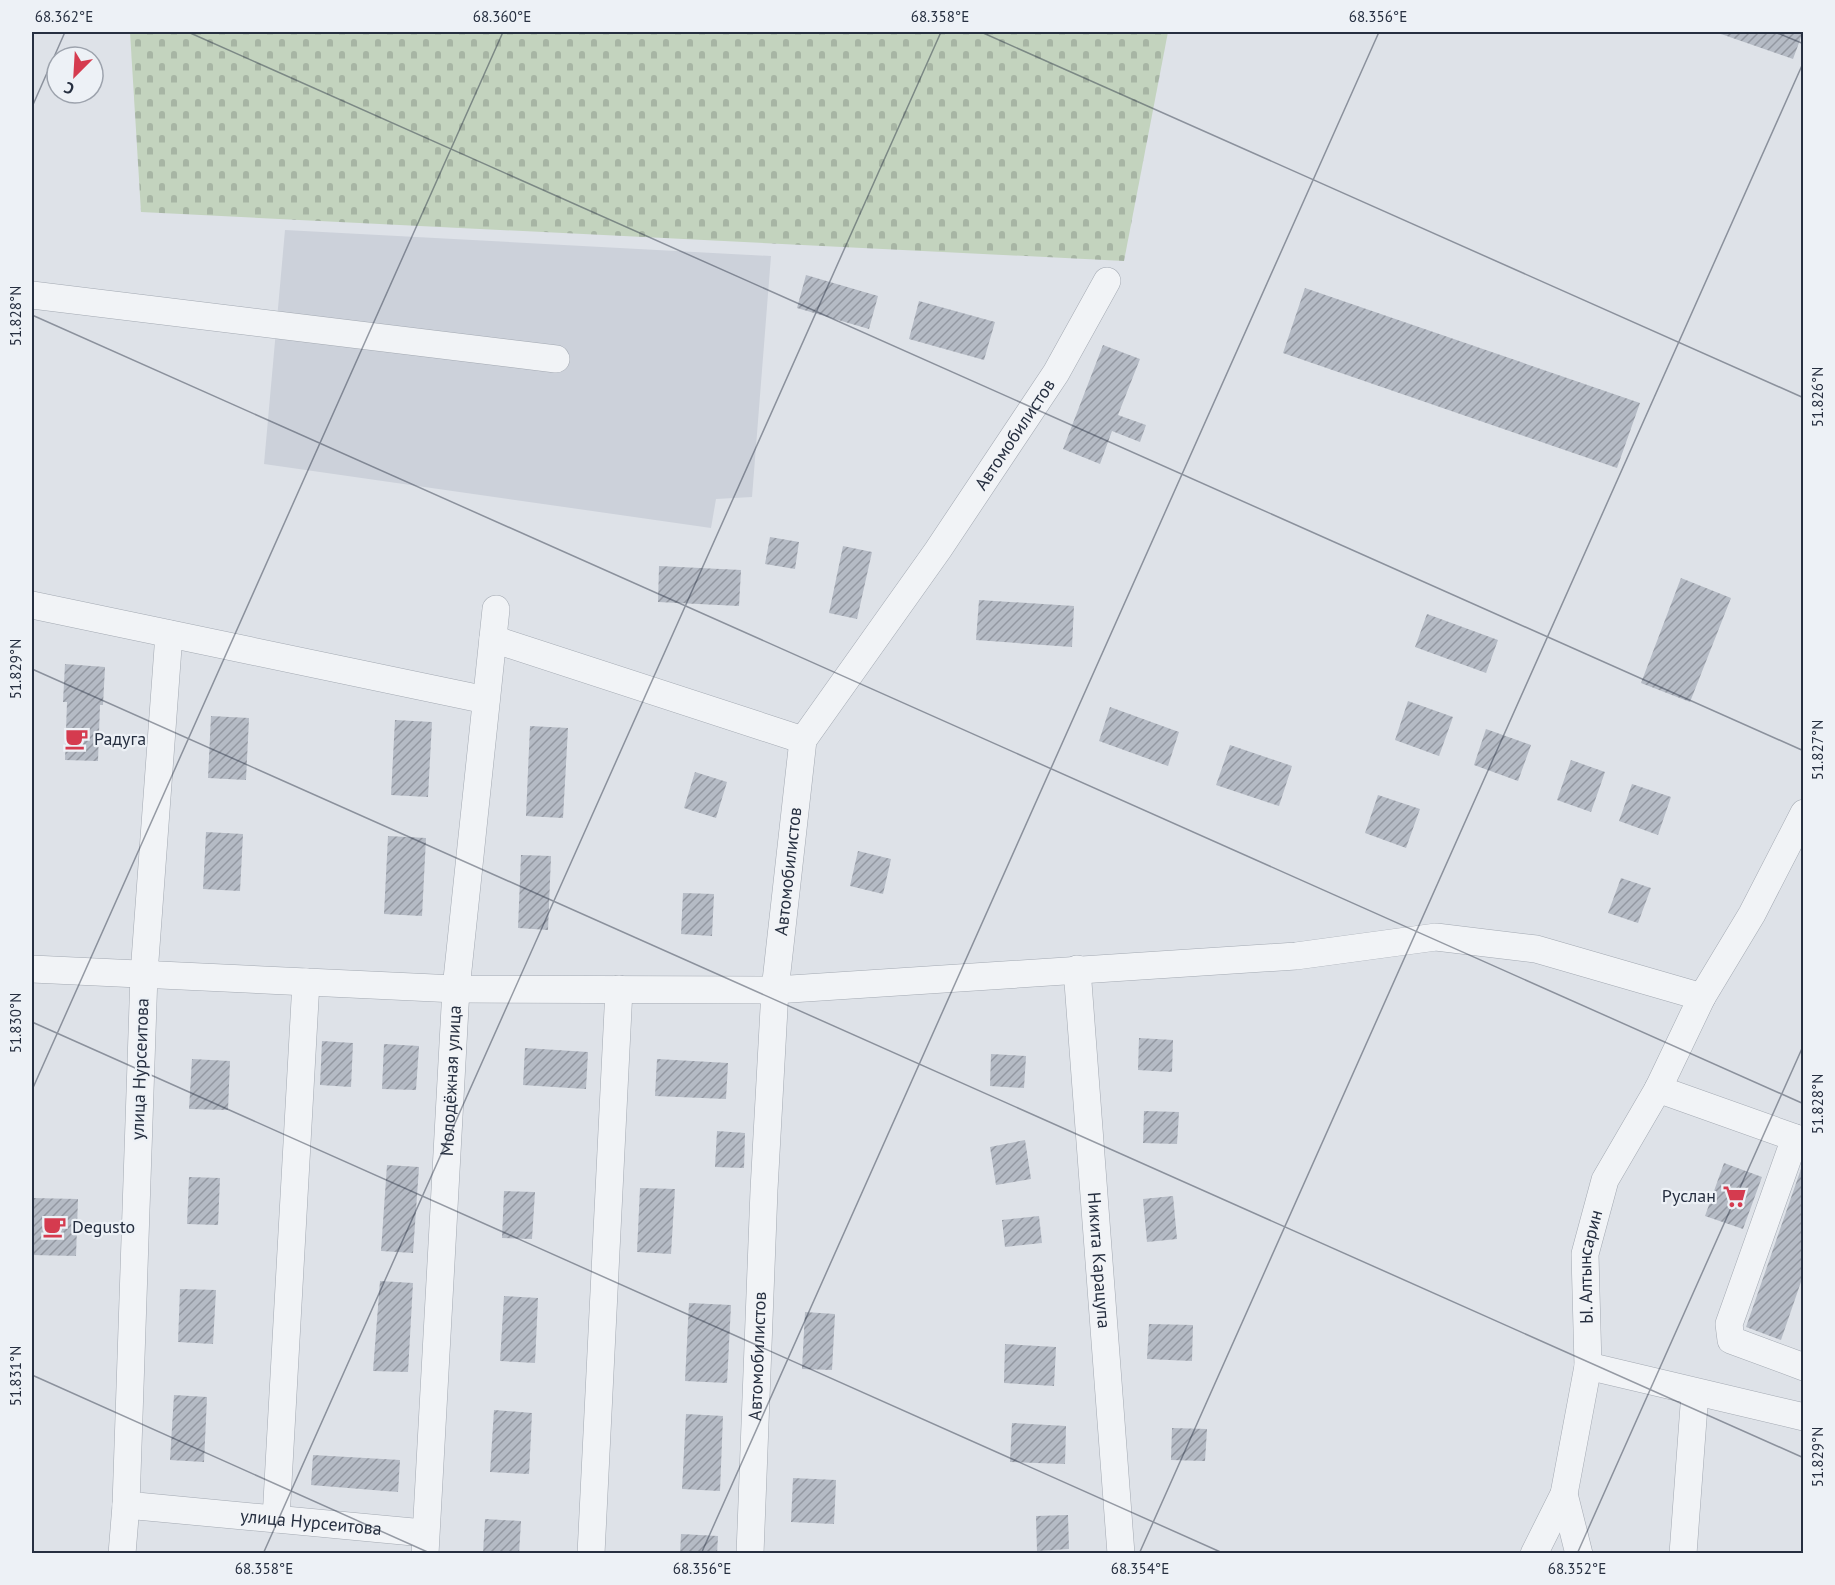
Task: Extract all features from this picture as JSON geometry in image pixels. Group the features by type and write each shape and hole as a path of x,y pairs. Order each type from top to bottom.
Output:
{"street":[{"name":"Автомобилистов","path":"750,1554 764,1190 775,990 803,740 938,550 1056,373 1107,281"},
{"path":"32,295 556,359"},
{"path":"32,605 486,700"},
{"name":"Молодёжная улица","path":"424,1543 456,989 496,609"},
{"name":"улица Нурсеитова","path":"122,1554 126,1505 144,974 169,634"},
{"path":"493,639 803,740"},
{"name":"Ы. Алтынсарин","path":"1534,1554 1563,1494 1588,1366 1585,1254 1605,1180 1658,1089 1702,997 1752,914 1793,857 1803,813"},
{"path":"32,969 456,989 775,990 1296,956 1436,937 1536,949 1702,997"},
{"name":"Никита Карацупа","path":"1077,969 1121,1554"},
{"path":"276,1519 306,982"},
{"path":"591,1554 619,989"},
{"path":"1658,1089 1799,1139 1729,1324 1731,1340 1803,1367"},
{"path":"1588,1366 1803,1417"},
{"path":"1683,1554 1695,1392"},
{"path":"1563,1494 1579,1554"},
{"name":"улица Нурсеитова","path":"126,1505 276,1519 424,1543"}],"shaded area":[{"path":"285,230 771,256 752,497 716,499 711,528 264,464"}],"green space":[{"path":"130,32 1168,32 1124,261 141,212"}],"building":[{"path":"1721,32 1803,32 1793,59 1721,34"},
{"path":"806,275 878,296 869,329 797,308"},
{"path":"1305,288 1640,403 1617,468 1283,353"},
{"path":"919,301 995,322 984,360 909,339"},
{"path":"1103,345 1140,359 1118,415 1146,425 1140,442 1112,431 1100,464 1063,449"},
{"path":"770,537 799,542 795,569 765,564"},
{"path":"843,546 872,552 857,619 829,613"},
{"path":"659,566 741,570 739,606 658,602"},
{"path":"1681,578 1731,598 1690,702 1641,683"},
{"path":"979,600 1074,606 1072,647 976,640"},
{"path":"1427,614 1498,640 1486,673 1415,647"},
{"path":"65,664 105,667 103,705 100,705 98,761 65,760 67,702 63,702"},
{"path":"1408,701 1453,717 1439,756 1395,740"},
{"path":"1110,707 1179,732 1168,766 1099,741"},
{"path":"211,716 249,718 246,780 208,778"},
{"path":"395,720 432,722 428,797 391,795"},
{"path":"530,726 568,728 563,818 526,816"},
{"path":"1486,729 1531,745 1518,781 1474,765"},
{"path":"1230,745 1292,766 1279,806 1216,785"},
{"path":"1571,760 1605,772 1591,812 1557,800"},
{"path":"695,772 727,782 716,818 684,808"},
{"path":"1632,784 1671,797 1658,835 1619,821"},
{"path":"1378,795 1420,809 1406,848 1365,833"},
{"path":"206,832 243,834 240,891 203,889"},
{"path":"388,836 426,838 422,916 384,914"},
{"path":"858,851 891,859 883,894 850,886"},
{"path":"521,855 551,856 548,930 518,928"},
{"path":"1621,878 1651,888 1638,923 1608,913"},
{"path":"683,893 714,894 712,936 681,934"},
{"path":"1139,1038 1173,1040 1172,1072 1138,1070"},
{"path":"322,1041 353,1043 351,1087 320,1085"},
{"path":"384,1044 419,1046 416,1090 382,1089"},
{"path":"525,1048 588,1052 586,1089 523,1085"},
{"path":"991,1054 1026,1056 1024,1088 990,1086"},
{"path":"192,1059 230,1061 228,1110 189,1109"},
{"path":"657,1059 728,1063 726,1099 655,1096"},
{"path":"1144,1111 1179,1112 1177,1144 1143,1143"},
{"path":"717,1131 745,1133 744,1168 715,1167"},
{"path":"1025,1140 1031,1179 996,1185 990,1147"},
{"name":"Руслан","path":"1724,1163 1762,1177 1743,1229 1705,1216"},
{"path":"387,1165 419,1167 413,1253 381,1251"},
{"path":"1801,1169 1803,1169 1803,1276 1781,1340 1746,1327"},
{"path":"189,1177 220,1178 218,1225 187,1224"},
{"path":"640,1188 675,1189 671,1254 637,1252"},
{"path":"504,1191 535,1192 532,1239 502,1238"},
{"path":"1173,1196 1177,1239 1147,1242 1143,1199"},
{"name":"Degusto","path":"32,1198 78,1199 76,1256 32,1255"},
{"path":"1039,1216 1042,1243 1005,1247 1002,1220"},
{"path":"380,1281 413,1283 408,1372 373,1371"},
{"path":"180,1289 216,1290 213,1344 178,1342"},
{"path":"504,1296 538,1298 535,1363 500,1361"},
{"path":"689,1303 731,1305 727,1383 685,1381"},
{"path":"805,1312 835,1314 832,1370 802,1369"},
{"path":"1149,1324 1193,1325 1192,1361 1147,1359"},
{"path":"1005,1344 1056,1347 1054,1386 1004,1383"},
{"path":"174,1395 207,1397 204,1462 170,1460"},
{"path":"494,1410 532,1413 529,1474 490,1472"},
{"path":"686,1414 723,1416 720,1491 682,1489"},
{"path":"1012,1423 1066,1426 1065,1464 1010,1462"},
{"path":"1172,1428 1207,1429 1205,1461 1171,1460"},
{"path":"313,1455 400,1460 398,1492 311,1485"},
{"path":"793,1478 836,1480 834,1524 791,1522"},
{"path":"1068,1515 1069,1549 1037,1551 1036,1516"},
{"path":"485,1519 521,1521 519,1554 483,1554"},
{"path":"681,1534 718,1536 717,1554 680,1554"}],"place":[{"name":"Радуга","path":"76,739"},
{"name":"Руслан","path":"1734,1196"},
{"name":"Degusto","path":"54,1227"}]}
